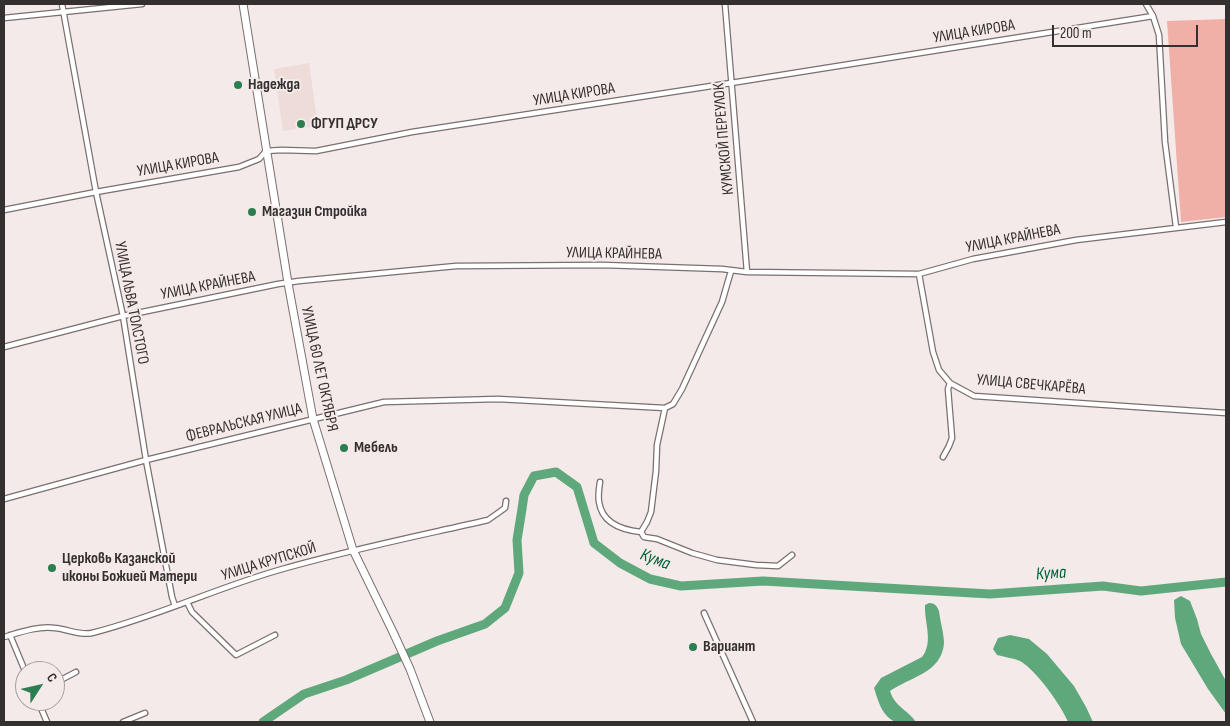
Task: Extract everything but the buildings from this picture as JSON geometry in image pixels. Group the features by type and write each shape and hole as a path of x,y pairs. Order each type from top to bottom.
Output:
{"main road":[{"name":"УЛИЦА 60 ЛЕТ ОКТЯБРЯ","path":"243,4 288,283 313,419 352,550 410,669 430,722"}],"street":[{"name":"УЛИЦА ЛЬВА ТОЛСТОГО","path":"62,4 96,192 123,316 146,460 172,597 176,606"},
{"path":"4,18 142,4"},
{"name":"КУМСКОЙ ПЕРЕУЛОК","path":"725,4 747,272"},
{"path":"1146,4 1153,16 1159,35 1165,142 1176,227"},
{"name":"УЛИЦА КИРОВА","path":"4,210 239,167 259,159 266,151 316,151 421,130 1153,16"},
{"name":"УЛИЦА КРАЙНЕВА","path":"4,347 123,316 288,283 456,266 604,265 722,269 747,272 919,274 973,259 1076,240 1226,222"},
{"path":"641,532 651,512 657,445 665,408 672,404 686,380 722,302 731,271"},
{"name":"УЛИЦА СВЕЧКАРЁВА","path":"919,274 933,352 939,370 950,383 974,396 1226,413"},
{"path":"944,457 952,438 948,390 950,383"},
{"name":"ФЕВРАЛЬСКАЯ УЛИЦА","path":"4,499 146,460 384,402 498,399 665,408"},
{"path":"600,482 599,502 603,514 611,523 624,530 641,532"},
{"name":"УЛИЦА КРУПСКОЙ","path":"4,637 39,627 89,634 278,570 352,550 488,520 505,508 506,501"},
{"path":"641,532 644,537 656,539 692,553 717,560 778,566 792,555"},
{"path":"187,602 192,612 236,655 276,635"},
{"path":"704,613 753,722"},
{"path":"10,635 22,661"},
{"path":"65,678 76,672"},
{"path":"123,722 145,713"}],"shaded area":[{"path":"1226,19 1226,217 1181,222 1167,21"},
{"name":"ФГУП ДРСУ","path":"309,63 318,126 283,131 274,69"},
{"path":"1181,596 1190,601 1201,634 1226,681 1226,714 1208,689 1181,644 1175,618 1174,600"},
{"path":"929,603 936,605 939,611 944,639 942,653 938,661 931,668 890,691 895,701 916,722 898,723 891,720 884,712 874,688 881,678 922,657 926,651 928,632 925,605"},
{"path":"1010,635 1029,639 1047,654 1074,686 1093,722 1068,722 1054,698 1033,672 1020,661 997,655 993,649 998,638"}],"waterway":[{"name":"Кума","path":"263,722 304,694 346,680 437,641 485,624 505,608 519,573 517,540 524,495 534,476 556,472 577,487 594,543 620,563 650,579 681,586 763,581 990,594 1103,586 1141,591 1226,582"}],"place":[{"name":"Надежда","path":"238,85"},
{"name":"ФГУП ДРСУ","path":"301,124"},
{"name":"Магазин Стройка","path":"252,212"},
{"name":"Мебель","path":"344,448"},
{"name":"Церковь Казанской иконы Божией Матери","path":"52,568"},
{"name":"Вариант","path":"693,647"}]}
